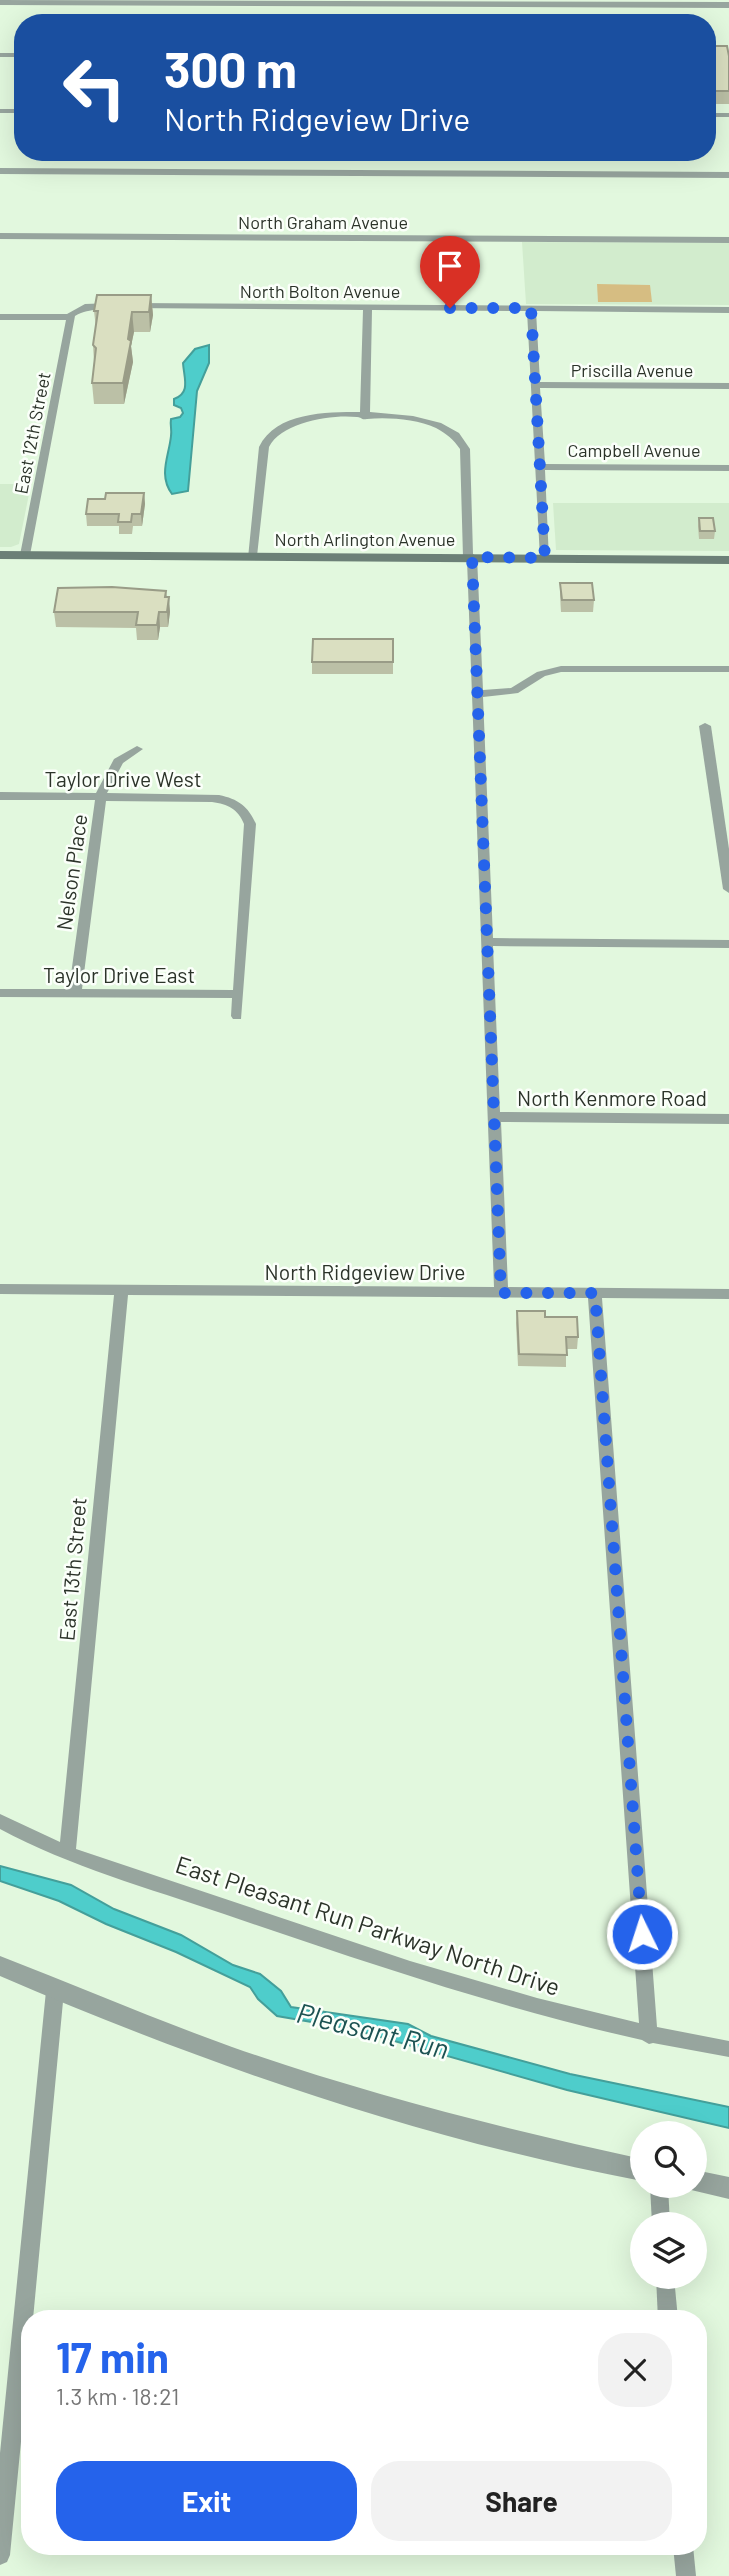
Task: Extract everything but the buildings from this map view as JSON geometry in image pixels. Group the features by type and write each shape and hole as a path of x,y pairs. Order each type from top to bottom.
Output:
{"main road":[{"name":"North Arlington Avenue","path":"0,555 729,560"}],"street":[{"path":"0,2 729,5"},
{"path":"0,171 729,175"},
{"name":"North Graham Avenue","path":"0,236 729,240"},
{"name":"North Bolton Avenue","path":"0,317 70,317 78,309 92,306 729,310"},
{"path":"365,416 368,307"},
{"path":"531,308 545,558"},
{"name":"East 12th Street","path":"25,555 70,317"},
{"name":"Priscilla Avenue","path":"535,385 729,386"},
{"path":"252,556 264,447 267,440 279,429 298,421 327,416 424,419 444,426 459,437 466,449 501,1293"},
{"name":"Campbell Avenue","path":"540,467 729,468"},
{"path":"478,694 514,691 541,674 561,668 729,669"},
{"path":"705,726 729,889"},
{"name":"Nelson Place","path":"75,993 100,797 105,782 118,761 137,749"},
{"name":"Taylor Drive West","path":"0,796 217,798 243,808 250,824 238,994"},
{"path":"488,942 729,944"},
{"name":"Taylor Drive East","path":"0,993 238,994"},
{"path":"237,1016 238,994"},
{"name":"North Kenmore Road","path":"494,1117 729,1119"},
{"name":"North Ridgeview Drive","path":"0,1289 729,1294"},
{"name":"East 13th Street","path":"67,1853 121,1290"},
{"path":"595,1293 649,2036"},
{"name":"East Pleasant Run Parkway North Drive","path":"0,1821 24,1835 67,1853 366,1954 649,2036 729,2049"},
{"path":"0,1966 55,1991 158,2031 303,2082 456,2126 630,2167"},
{"path":"24,2310 55,1991"},
{"path":"707,2183 729,2188"},
{"path":"666,2289 667,2310"},
{"path":"0,2555 21,2340"},
{"path":"684,2555 685,2576"}],"shaded area":[{"path":"522,242 729,243 729,305 526,304"},
{"path":"597,284 650,285 652,302 598,302"},
{"path":"0,484 31,484 19,544 11,547 0,547"},
{"path":"553,503 729,503 729,551 556,550"}],"water":[{"path":"209,345 209,363 197,391 188,491 172,494 165,473 171,419 180,417 183,413 181,408 174,405 174,399 185,389 183,363 195,349"},
{"name":"Pleasant Run","path":"0,1866 71,1885 114,1909 181,1935 233,1965 260,1974 281,1991 291,2007 408,2024 431,2036 570,2074 729,2107 729,2128 567,2090 352,2029 277,2016 258,1999 250,1987 59,1901 0,1881"}],"route":[{"path":"450,308 531,308 545,558 472,557 501,1293 595,1293 642,1934"}]}
